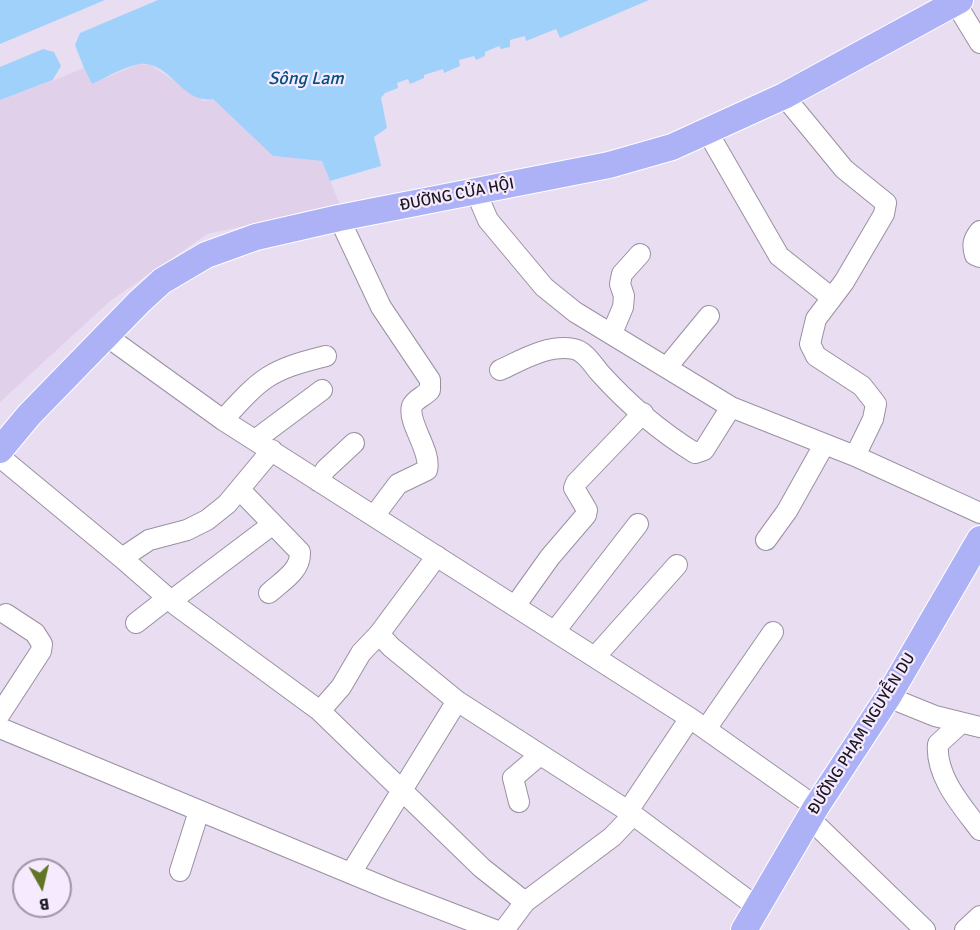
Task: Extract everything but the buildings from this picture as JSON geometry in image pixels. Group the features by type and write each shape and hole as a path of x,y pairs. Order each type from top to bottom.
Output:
{"main road":[{"name":"ĐƯỜNG CỬA HỘI","path":"0,450 29,415 105,335 162,281 206,255 256,237 344,217 477,192 636,158 707,131 784,96 958,1"},
{"name":"ĐƯỜNG PHẠM NGUYỄN DU","path":"744,930 812,813 888,698 980,538"}],"street":[{"path":"958,1 980,43"},
{"path":"784,96 844,169 885,203 884,214 832,298 816,319 810,344 816,356 862,386 876,404 873,419 855,456"},
{"path":"707,131 770,244 791,266 832,298"},
{"path":"477,192 488,220 544,287 575,312 731,407 855,456 980,513"},
{"path":"344,217 381,307 430,380 430,390 415,402 412,412 428,461 427,471 398,484 374,516"},
{"path":"980,231 973,241 973,248 980,257"},
{"path":"612,333 623,307 624,296 620,284 622,274 640,254"},
{"path":"667,367 709,316"},
{"path":"105,335 223,420 698,723 812,813 925,930"},
{"path":"500,370 545,350 575,349 582,352 605,379 644,414 680,443 699,453 704,450 731,407"},
{"path":"223,420 257,382 276,371 326,356"},
{"path":"122,558 149,540 187,530 207,520 240,490 264,445 322,390"},
{"path":"515,606 550,557 586,515 587,510 574,488 576,483 644,414"},
{"path":"318,481 326,469 354,443"},
{"path":"766,540 787,511 824,445"},
{"path":"0,457 169,600 320,711 482,868 525,902"},
{"path":"240,490 300,552 300,561 296,569 269,593"},
{"path":"136,623 273,524"},
{"path":"555,631 638,524"},
{"path":"320,711 341,687 361,653 379,634 437,556"},
{"path":"595,657 677,566"},
{"path":"0,714 41,651 42,644 35,633 6,614"},
{"path":"504,930 525,902 612,837 698,723 773,632"},
{"path":"379,634 398,653 457,700 630,813 757,907"},
{"path":"888,698 935,716 970,725"},
{"path":"351,873 457,700"},
{"path":"970,725 938,744 938,760 952,792 980,830"},
{"path":"0,728 495,930"},
{"path":"519,802 513,778 540,755"},
{"path":"180,871 199,811"},
{"path":"965,930 980,916"}],"shaded area":[{"path":"138,64 151,65 204,101 213,99 273,156 322,161 340,205 207,234 110,301 0,402 0,100 84,68 92,84"}],"water":[{"name":"Sông Lam","path":"0,0 649,0 560,38 556,29 526,41 525,36 510,40 510,47 501,49 499,46 485,52 485,56 476,60 474,56 459,60 460,66 444,73 443,69 424,75 424,78 410,84 408,79 397,83 398,88 385,93 381,98 387,128 374,137 381,166 330,181 322,161 273,156 213,99 193,96 160,69 151,65 140,64 128,67 92,84 84,68 0,100"}],"pier":[{"path":"105,0 158,0 80,33 75,45 84,68 52,81 61,66 54,52 43,49 0,67 0,44"}]}
